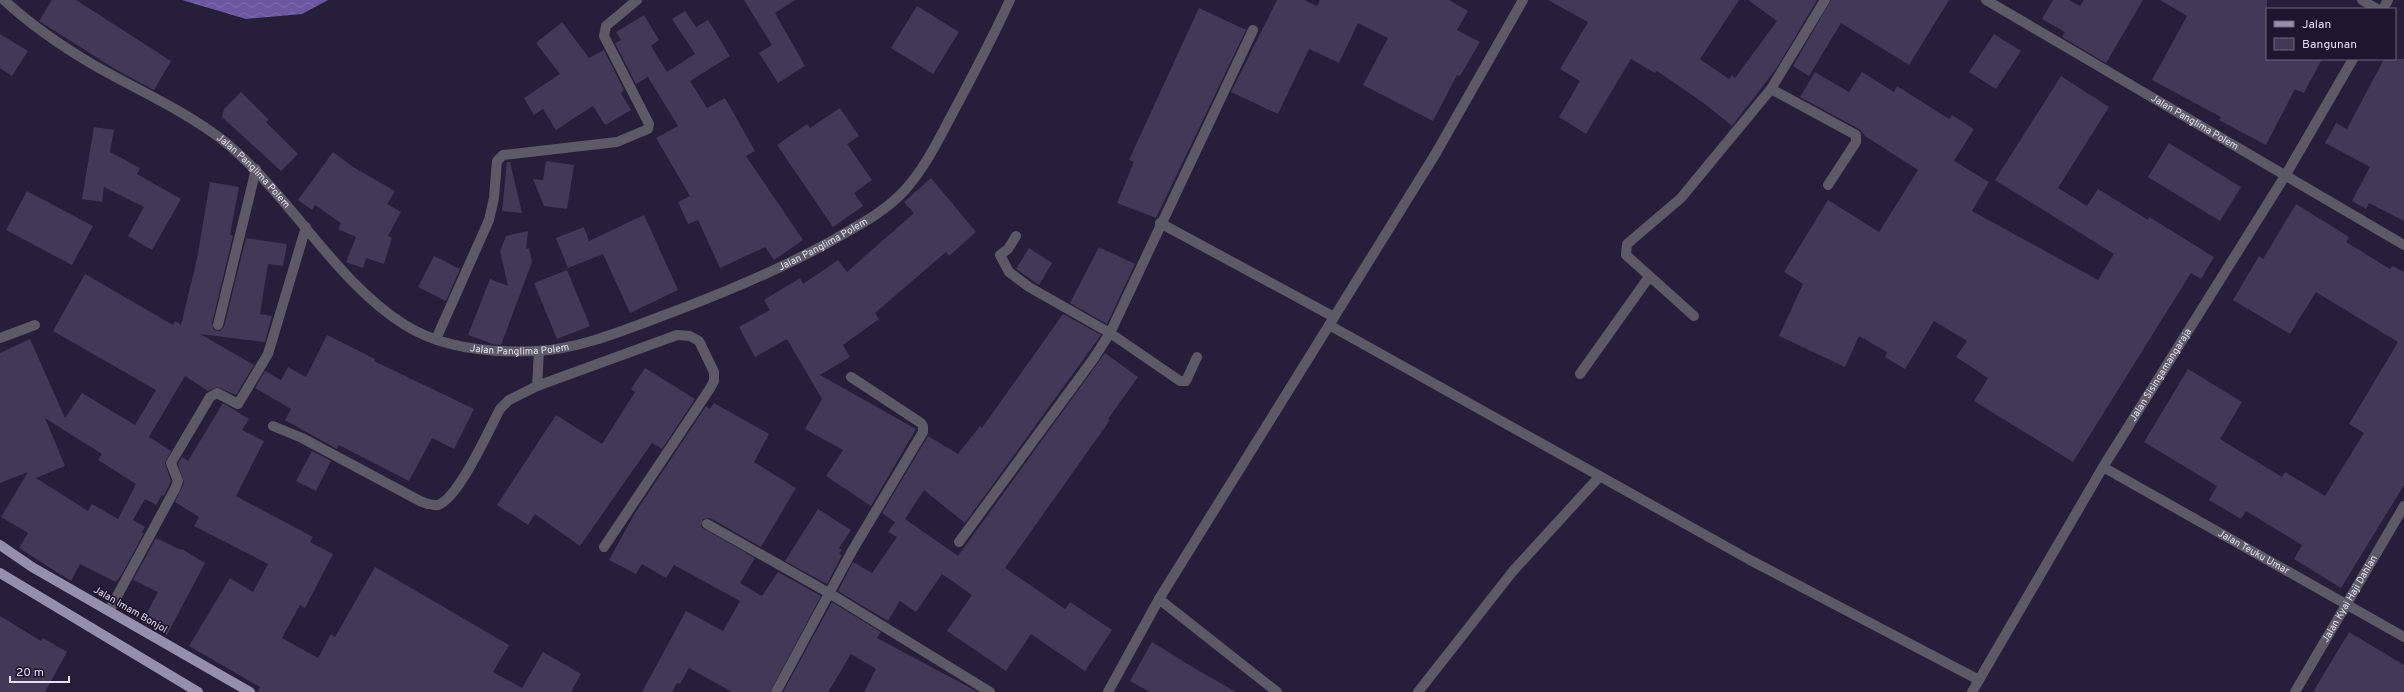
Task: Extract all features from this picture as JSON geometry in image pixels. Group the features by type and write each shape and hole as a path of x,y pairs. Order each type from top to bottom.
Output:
{"main road":[{"name":"Jalan Imam Bonjol","path":"0,545 32,567 250,692"},
{"path":"0,573 198,692"}],"street":[{"name":"Jalan Panglima Polem","path":"4,0 23,18 56,42 94,65 173,107 218,137 256,169 344,270 374,300 406,326 436,339 480,350 539,351 606,337 744,285 817,250 883,211 906,189 926,163 980,64 1010,0"},
{"path":"436,339 489,220 494,198 497,162 503,155 617,142 648,129 650,124 604,36 606,26 636,0"},
{"path":"1108,692 1159,599 1436,153 1523,0"},
{"path":"1694,316 1626,255 1627,244 1680,198 1771,89 1825,0"},
{"name":"Jalan Panglima Polem","path":"1986,0 2404,245"},
{"path":"2362,0 2375,8"},
{"path":"959,542 1094,358 1110,333 1160,223 1253,30"},
{"name":"Jalan Sisingamangaraja","path":"1972,692 2103,468 2284,176 2352,60"},
{"path":"1771,89 1856,135 1856,142 1828,185"},
{"path":"218,325 256,169"},
{"path":"1160,223 1600,476 1750,560 1978,680"},
{"path":"109,611 178,480 171,463 181,442 199,418 210,397 218,393 238,404 268,354 306,227"},
{"path":"1016,236 1008,249 1000,255 1009,272 1029,287 1110,333 1180,381 1186,381 1198,357"},
{"path":"1580,374 1649,277"},
{"path":"0,338 34,325"},
{"path":"273,426 302,438 420,501 436,505 448,500 460,483 500,409 509,400 537,386 677,335 690,336 699,341 714,372 714,381 604,547"},
{"path":"537,386 539,351"},
{"path":"776,692 829,593 924,428 921,423 851,377"},
{"name":"Jalan Teuku Umar","path":"2103,468 2404,637"},
{"path":"1418,692 1513,571 1600,476"},
{"name":"Jalan Kyai Haji Dahlan","path":"2295,692 2404,506"},
{"path":"707,524 829,593 990,692"},
{"path":"1159,599 1277,692"}],"water":[{"path":"182,0 328,0 302,14 246,19"}],"building":[{"path":"52,0 76,0 171,61 154,90 115,69 39,21"},
{"path":"744,0 795,0 775,13 805,66 778,83 759,53 772,45"},
{"path":"1277,0 1304,0 1317,6 1320,0 1449,0 1468,11 1457,30 1480,42 1460,76 1457,75 1433,121 1363,85 1388,38 1358,23 1339,63 1309,49 1278,114 1231,92"},
{"path":"1548,0 1739,0 1700,59 1729,79 1732,75 1735,78 1777,21 1748,0 1817,0 1776,69 1732,126 1705,104 1657,71 1655,73 1631,59 1586,134 1559,117 1580,81 1560,69 1588,22"},
{"path":"1831,0 1949,0 1909,65 1841,23 1809,76 1793,66"},
{"path":"2053,0 2069,0 2080,6 2084,0 2143,0 2106,63 2062,37 2065,32 2042,19"},
{"path":"2160,0 2267,0 2266,60 2321,60 2304,93 2295,89 2266,145 2219,120 2221,117 2152,80 2187,16"},
{"path":"917,6 959,32 933,74 891,48"},
{"path":"1199,8 1246,30 1156,218 1117,203 1134,162 1129,160"},
{"path":"685,11 696,27 708,20 730,56 690,81 707,108 725,98 755,151 746,156 803,240 774,260 765,247 720,268 698,220 688,224 678,202 690,196 656,138 678,126 648,77 636,84 615,43 621,40 616,32 644,15 659,40 651,46 667,72 695,54 672,19"},
{"path":"562,22 589,58 604,50 624,90 621,93 631,110 605,125 593,106 556,130 543,109 534,115 524,98 560,74 536,43"},
{"path":"0,34 28,51 12,76 0,68"},
{"path":"1994,34 2021,51 1996,89 1969,72"},
{"path":"2404,59 2404,221 2369,203 2366,209 2352,201 2370,167 2325,143 2336,123 2347,129 2383,60"},
{"path":"1815,72 1849,92 1862,72 1894,92 1897,86 1949,119 1952,115 1974,129 1954,161 1989,182 1972,211 2098,280 2114,254 1995,180 2061,76 2109,107 2058,188 2087,206 2098,189 2148,220 2149,217 2214,257 2201,279 2191,273 2073,462 1974,401 1988,378 1956,357 1967,341 1934,321 1905,369 1885,357 1887,352 1859,336 1845,367 1779,336 1803,284 1784,272 1828,200 1879,232 1918,170 1865,136 1859,129 1800,97"},
{"path":"241,92 269,120 266,122 298,154 281,171 222,117 224,109"},
{"path":"840,108 859,136 847,144 872,180 854,193 863,206 833,227 777,145 807,124 810,128"},
{"path":"94,127 114,130 110,152 140,168 137,174 181,199 152,250 128,236 144,207 104,187 102,202 82,199"},
{"path":"2169,143 2241,187 2220,221 2148,177"},
{"path":"333,152 353,167 395,191 387,204 401,212 388,236 392,238 384,264 366,258 363,268 346,262 356,237 338,229 341,223 315,205 312,210 298,200"},
{"path":"546,161 574,165 567,209 544,206 533,179 543,180"},
{"path":"507,162 510,162 522,213 502,211"},
{"path":"931,178 976,232 949,256 946,252 875,313 879,319 843,345 850,357 820,375 916,429 871,506 826,476 843,450 805,429 822,399 787,339 755,357 739,327 770,310 764,300 800,278 803,284 838,260 847,272 914,213 904,202"},
{"path":"210,182 239,187 230,235 233,236 212,323 214,330 220,331 224,327 246,238 287,244 283,266 268,264 260,314 272,316 265,342 200,334 254,365 236,395 217,387 208,391 185,376 149,437 171,451 165,463 171,481 164,496 162,495 156,505 145,499 133,520 145,527 142,532 144,533 122,574 116,582 80,564 71,581 19,548 28,533 1,517 28,472 0,483 0,353 30,339 65,418 82,393 135,425 156,390 53,331 85,274 173,325 175,321 181,325 197,259","holes":["45,418 102,454 98,460 136,484 118,519 92,504 88,511 36,478 65,466"]},
{"path":"27,191 93,226 72,265 6,230"},
{"path":"2296,204 2349,237 2346,242 2390,269 2393,266 2404,272 2404,485 2341,588 2294,559 2302,545 2246,511 2241,519 2209,500 2217,486 2144,442 2188,369 2242,402 2220,439 2282,477 2285,472 2325,496 2364,433 2349,424 2398,342 2316,292 2290,334 2233,300 2259,256 2263,259"},
{"path":"644,215 678,290 630,313 603,254 568,268 556,238 584,227 589,241"},
{"path":"528,231 526,249 529,248 532,262 501,345 493,344 468,335 490,279 508,286 500,251 506,236"},
{"path":"1099,247 1135,264 1107,324 1070,303"},
{"path":"1029,248 1052,263 1039,285 1016,269"},
{"path":"434,256 460,269 446,301 418,287"},
{"path":"567,270 590,326 557,339 534,283"},
{"path":"1063,314 1101,335 965,523 924,490 905,519 958,556 1105,353 1138,377 1108,419 1110,420 1005,568 1065,609 1070,602 1112,630 1085,671 1031,634 1006,671 947,631 972,595 942,574 916,612 900,601 888,621 838,591 853,562 872,573 897,537 888,532 895,522 882,513 928,436 958,454 980,426 982,428"},
{"path":"327,335 375,359 374,361 474,409 454,449 432,438 409,481 339,445 337,449 285,420 291,409 255,388 265,371 281,380 288,367 306,377"},
{"path":"645,368 695,399 662,449 652,443 580,546 535,514 528,525 497,505 556,415 602,444 635,392 631,389"},
{"path":"223,403 249,419 242,430 264,441 236,496 313,537 310,542 333,554 305,608 300,605 282,638 318,658 331,634 335,637 375,567 509,645 493,672 522,688 543,652 581,674 571,692 257,692 260,687 189,646 230,578 253,592 268,564 194,526 199,517 175,502 184,483 178,464 182,457 188,461"},
{"path":"714,403 769,434 754,462 796,488 761,547 710,518 703,519 701,527 755,558 740,583 762,596 778,572 821,596 770,692 732,692 689,668 680,684 677,683 672,692 642,692 686,611 723,631 740,601 674,565 666,578 642,564 636,574 609,560 635,513 706,406 710,409"},
{"path":"312,451 331,461 316,491 296,481"},
{"path":"818,509 851,530 839,548 842,550 839,554 842,555 827,584 785,561"},
{"path":"156,538 181,550 182,549 205,563 167,635 142,622 158,592 133,580"},
{"path":"832,602 881,632 877,638 978,692 864,692 876,669 851,654 828,692 783,692"},
{"path":"0,616 41,641 43,638 67,652 45,692 0,692"},
{"path":"2349,632 2404,665 2404,692 2313,692"},
{"path":"1152,642 1236,692 1150,692 1130,681"}]}
